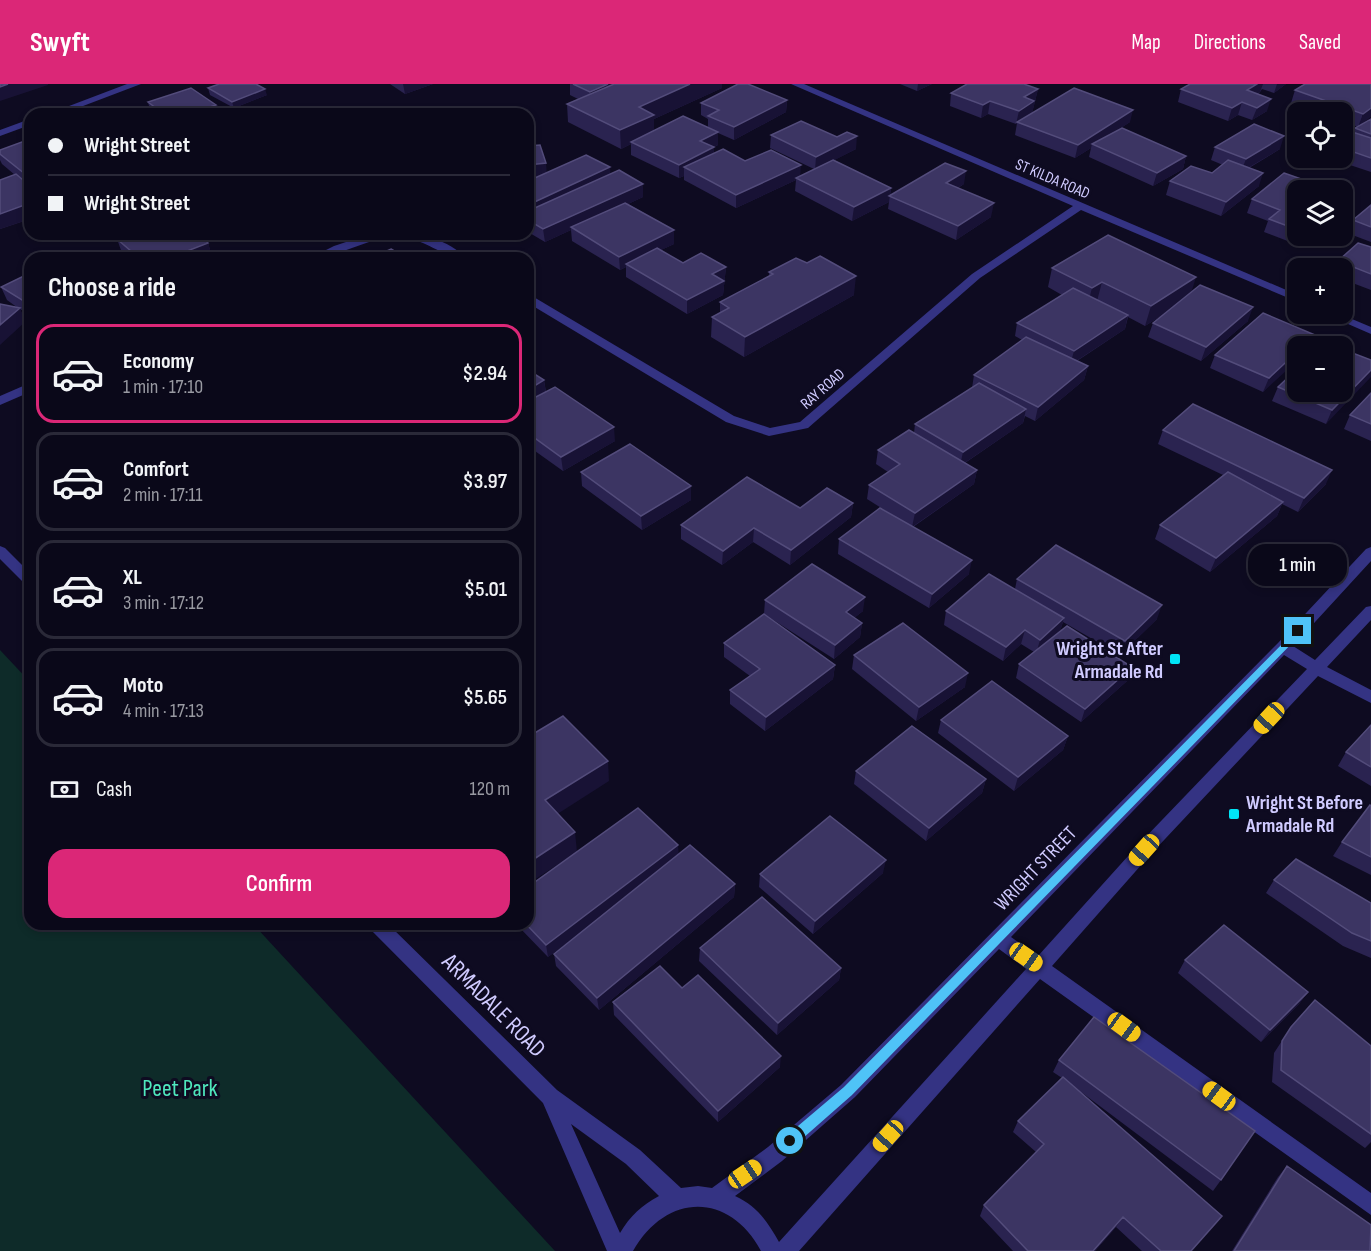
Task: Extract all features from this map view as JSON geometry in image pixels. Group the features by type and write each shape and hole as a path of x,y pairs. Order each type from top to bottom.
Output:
{"street":[{"path":"69,108 136,84"},
{"name":"ST KILDA ROAD","path":"796,84 1287,294"},
{"path":"0,133 24,124"},
{"name":"RAY ROAD","path":"534,302 730,419 770,432 804,425 976,276 1079,207"},
{"path":"328,252 361,240"},
{"path":"427,240 451,252"},
{"path":"1353,323 1371,331"},
{"path":"0,401 24,390"},
{"path":"0,551 24,575"},
{"name":"WRIGHT STREET","path":"716,1198 745,1174 775,1154 848,1091 1283,647 1371,552"},
{"path":"785,1251 1144,850 1371,611"},
{"path":"1283,647 1316,669 1371,697"},
{"name":"ARMADALE ROAD","path":"382,930 550,1097 633,1157 675,1198"},
{"path":"998,938 1371,1205"},
{"name":"ARMADALE ROAD","path":"550,1097 592,1197 620,1251"},
{"path":"620,1251 641,1219 657,1206 675,1198 696,1195 716,1198 736,1206 754,1220 768,1239 772,1251"}],"green space":[{"name":"Peet Park","path":"0,650 24,676 24,930 259,930 555,1251 0,1251"}],"building":[{"path":"219,84 256,84 265,89 232,102 208,88"},
{"path":"573,84 608,84 590,92"},
{"path":"614,84 690,84 639,107 654,115 620,130 567,104"},
{"path":"738,84 748,84 787,100 734,127 708,116 719,110 701,103"},
{"path":"967,84 1024,84 1038,89 1024,97 1034,101 1019,111 990,101 983,105 951,93"},
{"path":"1190,84 1257,84 1247,90 1271,99 1257,108 1242,102 1232,108 1181,89"},
{"path":"1305,84 1371,84 1371,108 1363,114 1353,110 1353,102 1329,102 1295,90"},
{"path":"191,88 216,105 207,108 156,108 148,102"},
{"path":"1074,88 1133,110 1078,145 1017,122"},
{"path":"683,116 718,132 700,141 714,147 679,165 631,142"},
{"path":"1371,119 1371,134 1355,128"},
{"path":"801,121 837,137 847,132 857,136 816,157 771,135"},
{"path":"1254,124 1284,136 1246,159 1215,147"},
{"path":"1122,128 1186,156 1157,173 1092,144"},
{"path":"1353,132 1371,138 1371,158 1353,152"},
{"path":"24,141 24,173 0,154 0,150"},
{"path":"540,145 546,163 534,164 534,146"},
{"path":"723,149 745,161 771,150 801,165 736,195 684,167"},
{"path":"586,155 610,167 534,202 534,178"},
{"path":"833,160 891,188 854,207 796,178"},
{"path":"1228,160 1263,173 1226,202 1170,181 1191,166 1212,173"},
{"path":"945,163 966,171 946,183 994,203 958,226 889,196"},
{"path":"619,170 643,184 543,229 534,224 534,208"},
{"path":"1284,173 1304,180 1287,180 1287,226 1269,219 1280,210 1252,199"},
{"path":"16,174 24,181 24,205 0,214 0,180"},
{"path":"625,203 674,230 619,257 571,227"},
{"path":"1371,205 1371,227 1353,220"},
{"path":"1108,235 1196,277 1151,306 1102,282 1092,288 1052,268"},
{"path":"118,240 205,240 208,243 185,252 132,252"},
{"path":"1358,243 1371,247 1371,274 1353,267 1353,258 1341,258"},
{"path":"657,248 683,263 701,253 726,267 712,274 724,281 687,300 626,264"},
{"path":"820,256 856,276 745,337 712,317 729,308 720,302 773,274 769,272 796,258 807,263"},
{"path":"24,276 24,301 1,287"},
{"path":"1200,285 1253,307 1206,347 1153,323"},
{"path":"1073,288 1128,315 1074,351 1017,323"},
{"path":"0,304 20,308 0,325"},
{"path":"1263,313 1315,335 1287,336 1287,361 1269,378 1215,355"},
{"path":"1026,337 1088,366 1038,407 974,375"},
{"path":"1353,353 1371,360 1371,370 1353,388"},
{"path":"534,374 544,380 534,386"},
{"path":"1287,378 1287,391 1278,387"},
{"path":"979,383 1026,409 963,452 915,424"},
{"path":"555,387 614,427 561,457 534,437 534,398"},
{"path":"1371,393 1371,424 1350,415"},
{"path":"1313,402 1340,402 1332,410"},
{"path":"1193,404 1332,470 1304,498 1163,430"},
{"path":"909,430 977,470 915,513 869,485 900,464 878,450"},
{"path":"630,444 691,486 641,516 581,472"},
{"path":"1228,472 1283,502 1216,558 1160,525"},
{"path":"747,477 800,508 827,488 853,503 791,550 754,528 723,551 681,525"},
{"path":"880,508 972,560 932,594 839,539"},
{"path":"1056,545 1162,605 1125,641 1017,579"},
{"path":"812,564 865,597 846,612 862,623 835,645 765,600"},
{"path":"989,574 1064,618 1040,640 1025,630 1006,647 946,611"},
{"path":"764,614 835,665 766,717 730,690 760,669 724,643"},
{"path":"903,623 968,673 919,707 854,655"},
{"path":"1067,626 1132,667 1085,709 1019,664"},
{"path":"992,681 1068,736 1018,777 941,720"},
{"path":"563,716 608,761 545,800 575,832 534,859 534,733"},
{"path":"1371,725 1371,767 1346,752"},
{"path":"912,726 986,779 929,828 856,771"},
{"path":"1371,806 1371,857 1342,842"},
{"path":"638,808 678,845 546,945 532,930 534,930 534,883"},
{"path":"830,816 886,860 815,921 760,874"},
{"path":"690,845 735,884 597,998 554,954"},
{"path":"1296,859 1371,903 1371,941 1352,933 1274,880"},
{"path":"762,897 841,968 778,1023 700,948"},
{"path":"1224,925 1308,992 1270,1030 1185,960"},
{"path":"660,966 682,988 698,975 781,1056 718,1111 613,1002"},
{"path":"1315,1000 1371,1046 1371,1134 1281,1070 1282,1041"},
{"path":"1094,1017 1255,1131 1221,1180 1059,1060"},
{"path":"1063,1077 1222,1216 1191,1251 1161,1251 1123,1217 1093,1251 1028,1251 984,1205 1044,1144 1018,1121"},
{"path":"1287,1166 1371,1225 1370,1251 1234,1251"}],"place":[{"name":"Wright St After Armadale Rd","path":"1175,659"},
{"name":"Wright St Before Armadale Rd","path":"1234,814"}],"route":[{"path":"790,1141 848,1091 1298,631"}]}
